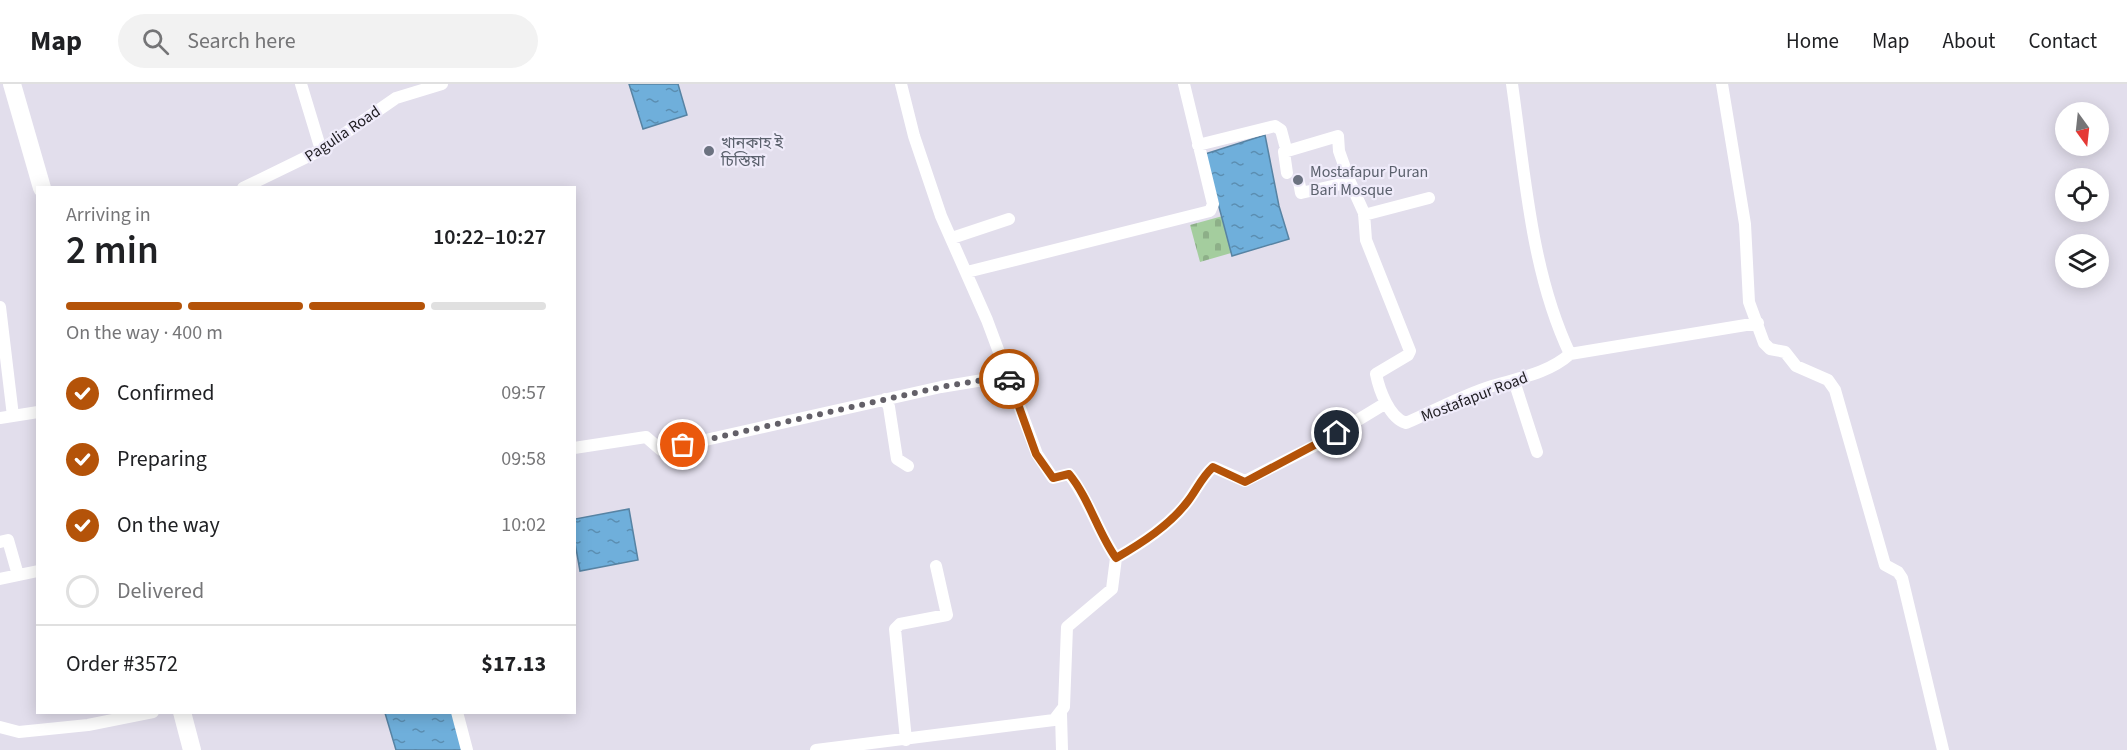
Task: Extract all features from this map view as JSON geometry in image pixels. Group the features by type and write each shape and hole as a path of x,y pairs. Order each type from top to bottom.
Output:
{"highway":[{"path":"12,84 41,186"},
{"path":"183,714 192,750"}],"street":[{"path":"301,84 321,150"},
{"name":"Pagulia Road","path":"247,186 321,150 410,87 442,84"},
{"path":"901,84 914,136 942,216 967,272 1036,454 1053,478 1069,474 1078,485 1107,546 1116,558 1112,590 1067,627 1064,707 1061,714 1062,750"},
{"path":"967,272 1210,211 1213,204 1184,84"},
{"path":"1512,84 1539,255 1557,325 1570,354 1758,323"},
{"path":"1722,84 1745,224 1749,302 1764,343 1770,348 1785,352 1796,366 1828,380 1836,390 1885,565 1898,572 1902,578 1942,750"},
{"path":"1198,144 1275,126 1281,130 1286,145"},
{"path":"1287,173 1284,152 1338,136 1339,151 1364,215 1429,198"},
{"path":"1299,182 1301,193 1350,182"},
{"name":"Mostafapur Road","path":"1364,215 1366,240 1410,353 1376,374 1386,403 1401,422 1406,423 1492,386 1514,381 1562,362 1570,354"},
{"path":"952,238 1009,219"},
{"path":"0,307 13,416"},
{"path":"576,448 646,437 661,450 885,399 1007,376"},
{"path":"1514,381 1537,452"},
{"path":"885,399 889,407 897,459 908,466"},
{"path":"1116,558 1172,518 1188,501 1203,476 1213,467 1245,482 1320,443 1386,403"},
{"path":"0,418 36,412"},
{"path":"0,542 8,540 18,575"},
{"path":"906,740 895,629 900,624 947,615 936,566"},
{"path":"0,579 36,571"},
{"path":"0,727 19,732 88,725 143,714"},
{"path":"458,714 467,750"},
{"path":"816,750 1054,720 1061,714"}],"green space":[{"path":"1230,214 1238,251 1200,262 1190,225"}],"water":[{"path":"629,84 678,84 687,115 643,129"},
{"path":"1265,135 1279,206 1289,239 1232,256 1205,154"},
{"path":"629,509 638,560 580,571 576,549 576,519"},
{"path":"385,714 454,714 464,750 396,750"}],"way so far":[{"path":"683,445 941,387 1007,376 1009,379"}],"place":[{"name":"খানকাহ ই চিস্তিয়া","path":"709,151"},
{"name":"Mostafapur Puran Bari Mosque","path":"1298,180"}],"route":[{"path":"1009,379 1025,418 1036,454 1053,478 1069,474 1078,485 1107,546 1116,558 1136,547 1172,518 1188,501 1203,476 1213,467 1245,482 1337,433"}]}
